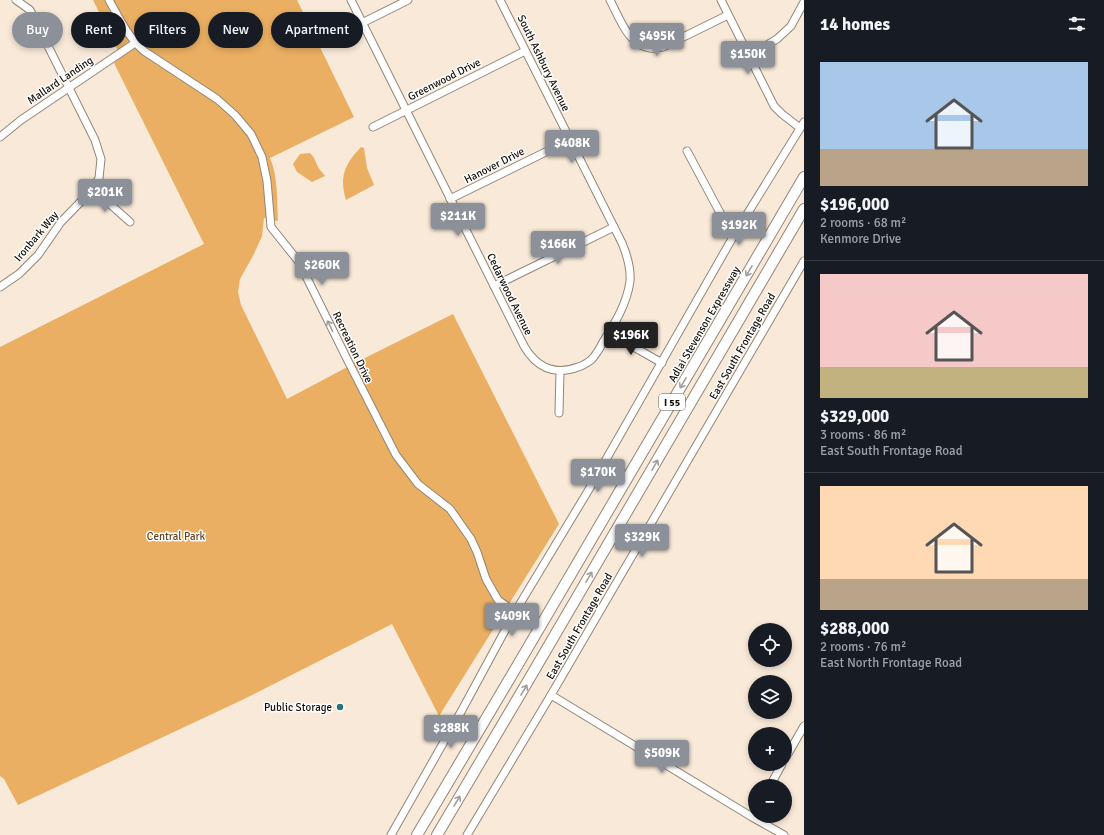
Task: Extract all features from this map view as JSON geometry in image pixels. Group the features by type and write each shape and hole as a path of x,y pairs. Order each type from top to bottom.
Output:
{"highway":[{"name":"Adlai Stevenson Expressway","path":"416,835 513,673 804,177"},
{"name":"I 55","path":"437,835 804,209"}],"street":[{"name":"Ironbark Way","path":"0,287 19,274 38,255 62,222 93,189 100,178 102,159 95,140 30,10 16,0"},
{"name":"Recreation Drive","path":"109,0 118,18 134,42"},
{"name":"Cedarwood Avenue","path":"351,0 357,12"},
{"path":"363,22 408,0"},
{"name":"South Ashbury Avenue","path":"500,0 622,243 627,256 630,269 630,281 626,302 609,333"},
{"path":"610,0 631,37 643,46 651,48 663,47 728,15"},
{"path":"391,835 462,710 515,612 662,363 733,237 802,125 782,114 774,106 721,0"},
{"path":"749,56 778,39 791,26 804,2"},
{"name":"Cedarwood Avenue","path":"363,25 529,355 544,367 560,371 572,369 582,366 591,360 609,333"},
{"name":"Mallard Landing","path":"0,138 21,120 134,44"},
{"name":"Recreation Drive","path":"141,48 217,99 235,115 251,134 262,157 267,181 271,227 299,262 396,455 418,484 450,509 471,539 486,580 498,600 515,612"},
{"name":"Greenwood Drive","path":"373,127 525,51"},
{"name":"Hanover Drive","path":"450,199 570,140"},
{"path":"687,151 733,237"},
{"path":"93,189 130,222"},
{"path":"494,286 614,227"},
{"name":"East South Frontage Road","path":"467,835 802,271 804,261"},
{"path":"609,333 662,363"},
{"path":"559,413 560,371"},
{"path":"551,695 748,811"},
{"path":"792,747 804,726"},
{"path":"766,823 784,835"}],"green space":[{"name":"Central Park","path":"93,0 297,0 303,12 271,12 271,48 320,48 354,117 270,158 276,181 278,221 264,218 262,236 240,279 238,292 241,305 287,399 453,314 559,524 439,716 392,624 242,700 18,805 4,779 0,776 0,347 204,244 114,63 121,57 117,48 126,48 126,12 99,12"},
{"path":"361,147 364,148 367,168 374,185 346,200 343,177 347,165"},
{"path":"310,153 314,157 319,169 325,176 312,182 297,172 293,164 300,154"}],"place":[{"name":"Public Storage","path":"340,707"}]}
